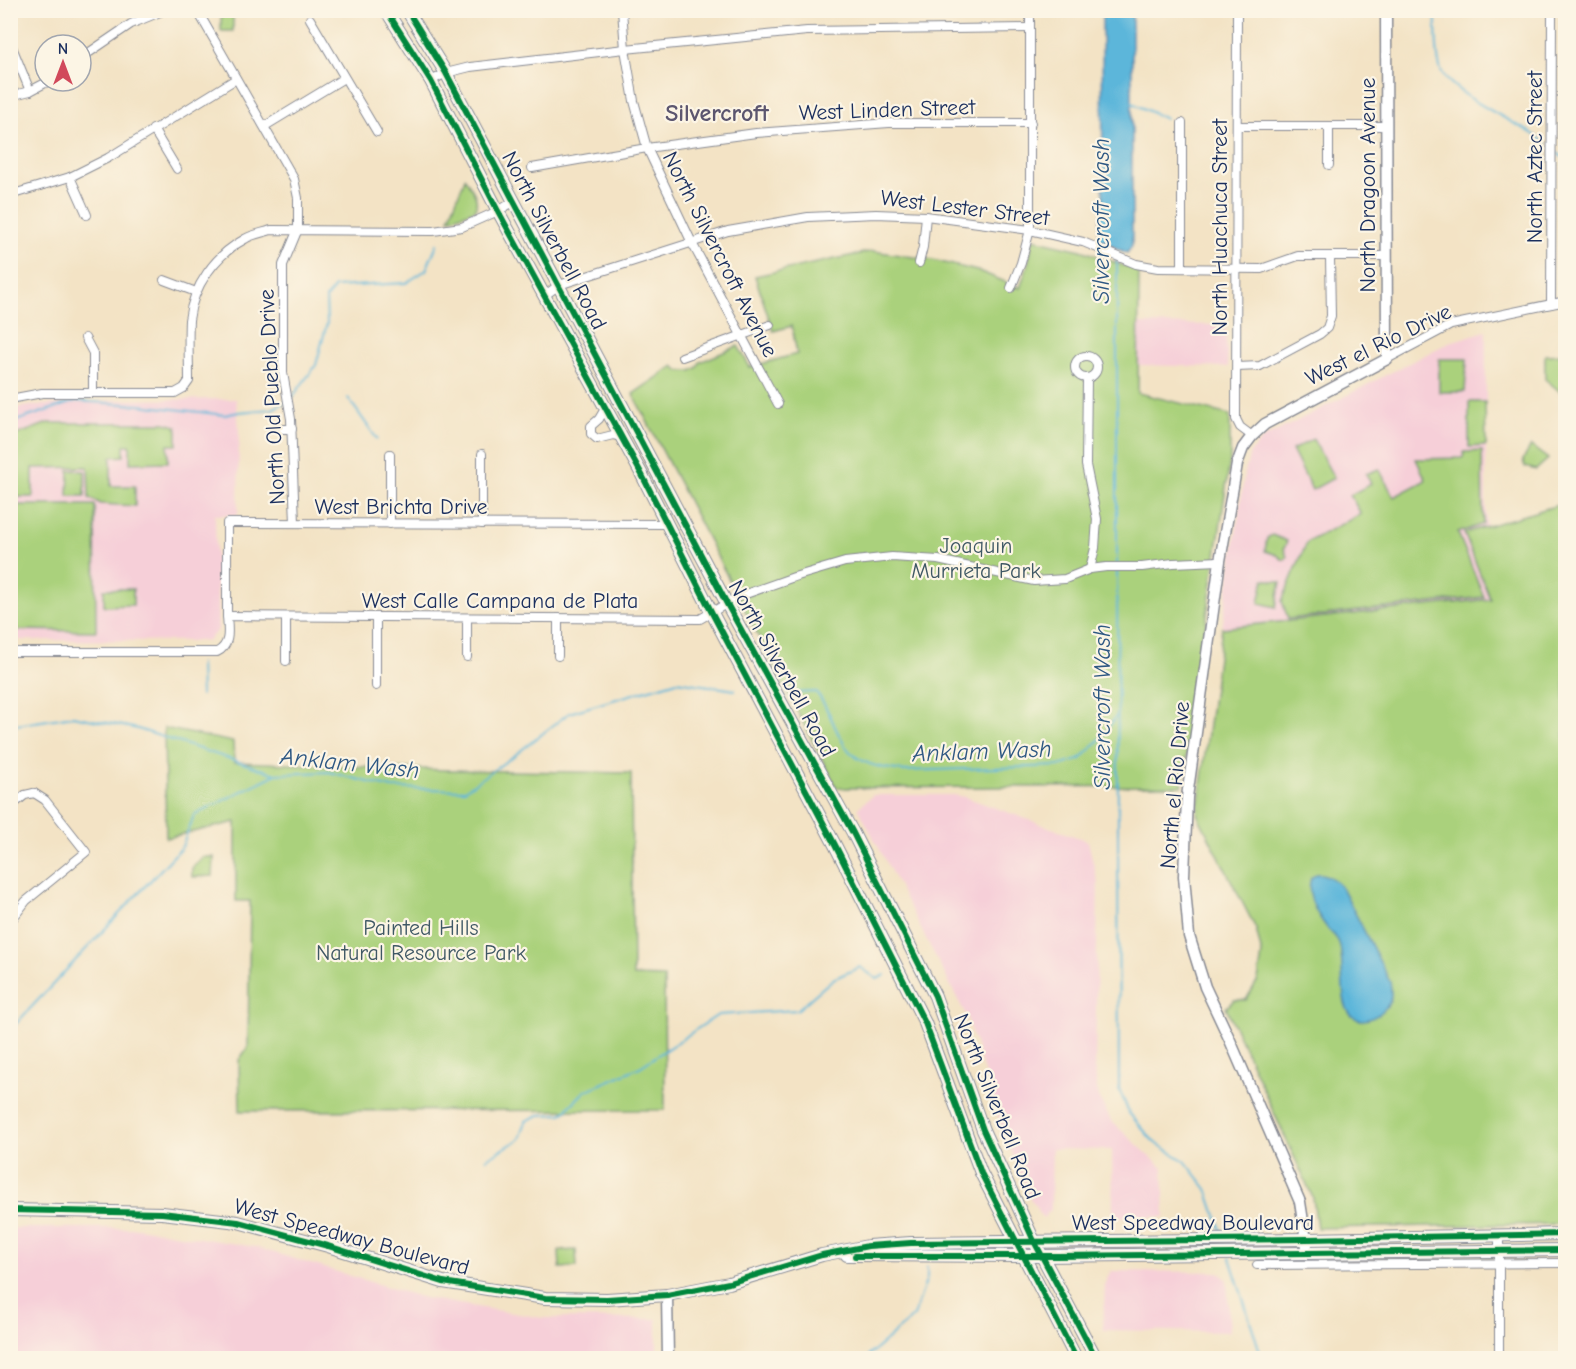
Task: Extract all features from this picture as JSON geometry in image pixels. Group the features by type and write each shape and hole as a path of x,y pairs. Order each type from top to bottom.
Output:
{"main road":[{"name":"North Silverbell Road","path":"386,10 430,81 498,211 606,407 835,845 925,1023 981,1173 1076,1359"},
{"name":"North Silverbell Road","path":"407,10 446,73 727,604 853,833 935,996 983,1130 1034,1241 1096,1359"},
{"path":"668,524 682,518"},
{"name":"West Speedway Boulevard","path":"10,1210 162,1213 238,1222 328,1246 443,1282 545,1298 607,1299 667,1295 729,1283 822,1255 868,1246 901,1243 1566,1234"},
{"path":"1162,1240 1163,1255"},
{"name":"West Speedway Boulevard","path":"822,1255 1242,1254 1307,1259 1499,1258 1566,1250"}],"street":[{"path":"93,50 131,24 165,10"},
{"name":"North Old Pueblo Drive","path":"197,10 294,178 298,198 298,230 284,265 283,373 295,523"},
{"name":"North Silvercroft Avenue","path":"622,10 625,49 634,101 647,148 692,243 778,404"},
{"path":"1011,288 1022,263 1030,230 1030,10"},
{"name":"North Huachuca Street","path":"1237,10 1236,419 1240,427 1252,435"},
{"name":"North Dragoon Avenue","path":"1386,10 1387,359"},
{"name":"North Aztec Street","path":"1551,304 1552,10"},
{"path":"310,19 377,132"},
{"path":"430,81 446,73 470,67 807,31 1030,28"},
{"path":"10,42 30,91"},
{"path":"264,126 344,78"},
{"path":"10,195 70,177 108,158 236,79"},
{"path":"10,96 33,89"},
{"name":"West Linden Street","path":"532,168 647,148 756,133 889,123 1031,123"},
{"path":"1182,123 1182,268"},
{"path":"1237,126 1387,126"},
{"path":"1329,126 1329,165"},
{"path":"153,129 177,169"},
{"path":"70,177 87,215"},
{"path":"10,399 42,393 175,393 184,388 189,381 189,319 196,292 208,270 226,251 246,238 271,230 433,231 462,227 513,202"},
{"name":"West Lester Street","path":"544,296 559,285 728,231 808,217 876,214 926,216 1030,230 1083,242 1127,260 1158,268 1261,269 1298,256 1387,256"},
{"path":"919,263 926,216"},
{"path":"1237,367 1260,366 1320,334 1327,327 1331,316 1330,256"},
{"path":"164,280 196,292"},
{"name":"West el Rio Drive","path":"1252,435 1286,411 1451,325 1566,301"},
{"path":"682,357 770,325"},
{"path":"85,338 93,353 93,392"},
{"path":"1087,378 1086,465 1097,519 1095,548 1090,569"},
{"path":"606,407 603,414 591,426 591,434 597,440 613,435 622,437"},
{"name":"North el Rio Drive","path":"1252,435 1243,448 1237,464 1220,561 1187,797 1184,876 1189,936 1204,987 1229,1038 1300,1202 1307,1239 1307,1259"},
{"path":"390,454 390,524"},
{"path":"482,524 483,454"},
{"name":"West Brichta Drive","path":"227,616 227,523 668,524"},
{"name":"West Calle Campana de Plata","path":"227,616 700,619 740,596 845,562 892,558 938,560 1034,581 1065,579 1090,569 1106,567 1220,561"},
{"path":"10,652 217,652 227,644 227,616"},
{"path":"286,617 286,661"},
{"path":"376,617 376,686"},
{"path":"467,618 467,657"},
{"path":"558,618 558,656"},
{"path":"10,807 34,790 45,800 86,852 26,901 10,922"},
{"path":"1499,1236 1499,1359"},
{"name":"West Speedway Boulevard","path":"1499,1258 1566,1263"},
{"name":"West Speedway Boulevard","path":"1257,1265 1307,1259"},
{"path":"667,1295 668,1359"}],"shaded area":[{"path":"1138,324 1225,325 1228,367 1137,365"},
{"path":"1486,331 1486,526 1464,534 1491,599 1222,628 1245,472 1250,453 1264,438 1450,342"},
{"path":"236,399 239,428 238,515 215,515 218,630 207,641 11,640 11,409 115,400"},
{"path":"873,795 965,797 1088,841 1098,883 1095,1072 1098,1095 1111,1121 1163,1168 1165,1217 1113,1217 1112,1150 1052,1149 1051,1210 1043,1218 1030,1198 1002,1129 967,1017 858,808"},
{"path":"11,1228 138,1228 255,1247 424,1298 542,1318 657,1319 657,1358 11,1358"},
{"path":"1111,1271 1219,1272 1227,1280 1230,1332 1103,1330 1105,1283"}],"green space":[{"path":"221,11 233,11 233,31 221,31"},
{"path":"465,178 476,197 475,210 449,219"},
{"name":"Joaquin Murrieta Park","path":"1033,239 1081,250 1139,271 1138,393 1230,415 1230,460 1182,786 837,788 633,394 674,366 679,371 691,371 697,368 700,362 738,346 750,367 797,354 792,326 773,331 755,276 873,251 933,260 981,272 1020,288"},
{"path":"1566,354 1565,396 1545,379 1545,355"},
{"path":"1439,359 1467,359 1465,392 1439,392"},
{"path":"1469,402 1485,402 1486,446 1469,447"},
{"path":"48,423 165,423 177,426 177,445 168,445 168,462 130,463 130,445 124,445 124,456 111,457 111,486 135,486 135,506 101,504 89,498 88,467 33,468 33,497 11,497 11,437"},
{"path":"1313,439 1334,478 1312,490 1292,450"},
{"path":"1531,446 1548,459 1536,470 1525,467 1523,460"},
{"path":"1482,451 1483,524 1458,533 1484,597 1288,619 1282,601 1307,542 1361,514 1350,495 1371,484 1366,474 1379,469 1394,497 1426,480 1416,459 1463,458 1464,452"},
{"path":"69,470 85,471 85,496 68,496"},
{"path":"1565,503 1565,1224 1317,1228 1313,1198 1226,1008 1234,1000 1246,1000 1258,980 1262,954 1256,929 1197,814 1222,628 1490,599 1464,533"},
{"path":"11,505 95,505 96,631 11,630"},
{"path":"1272,535 1287,541 1284,549 1287,557 1283,560 1265,551 1267,538"},
{"path":"1264,579 1281,582 1276,607 1259,603"},
{"path":"104,589 133,589 133,605 104,606"},
{"name":"Painted Hills Natural Resource Park","path":"164,728 233,742 234,762 446,770 631,773 633,976 664,977 665,1110 240,1111 239,1060 248,1047 250,901 236,901 236,822 166,838"},
{"path":"203,857 214,857 213,876 192,877 192,868"},
{"path":"576,1250 577,1267 560,1268 559,1251"}],"water":[{"path":"1102,11 1132,11 1132,246 1127,253 1099,240 1099,224 1103,206"},
{"path":"1317,874 1336,881 1344,891 1390,982 1390,1001 1374,1017 1357,1019 1348,1010 1343,992 1339,943 1320,918 1311,898 1311,878"}],"waterway":[{"path":"1435,10 1437,53 1443,74 1460,91 1535,135 1546,144"},
{"path":"1130,102 1166,119"},
{"path":"1557,153 1566,160"},
{"path":"291,399 316,365 327,323 326,298 335,287 406,283 426,270 437,244"},
{"name":"Silvercroft Wash","path":"1117,260 1117,564"},
{"path":"348,398 377,439"},
{"path":"10,423 76,401 139,405 225,415 272,409 286,402"},
{"name":"Silvercroft Wash","path":"1117,569 1119,1089 1129,1113 1154,1142 1185,1161 1207,1189 1223,1236"},
{"path":"200,663 201,695"},
{"name":"Anklam Wash","path":"10,726 73,716 138,729 276,774 329,772 392,788 465,790 569,713 677,681 735,690"},
{"name":"Anklam Wash","path":"792,693 816,692 846,747 858,758 872,765 902,771 1059,766 1081,759 1102,737 1117,715"},
{"path":"10,1030 182,847 194,815 276,774"},
{"path":"486,1159 520,1139 526,1121 539,1115 562,1114 585,1091 640,1067 718,1015 797,1010 833,979 860,967 877,979 885,975"},
{"name":"Silvercroft Wash","path":"1230,1258 1262,1358"},
{"path":"866,1358 914,1316 927,1278 927,1267"}],"cycle path":[{"path":"386,10 431,81 498,211 641,473 835,845 925,1023 981,1173 1076,1358"},
{"path":"407,10 446,73 727,604 853,833 935,996 983,1130 1034,1241 1096,1358"},
{"path":"10,1210 162,1213 238,1222 328,1246 443,1282 545,1298 607,1299 667,1295 729,1283 822,1255 868,1246 911,1243 1566,1234"},
{"path":"855,1256 1566,1250"}],"district":[{"name":"Silvercroft","path":"717,113"}]}
